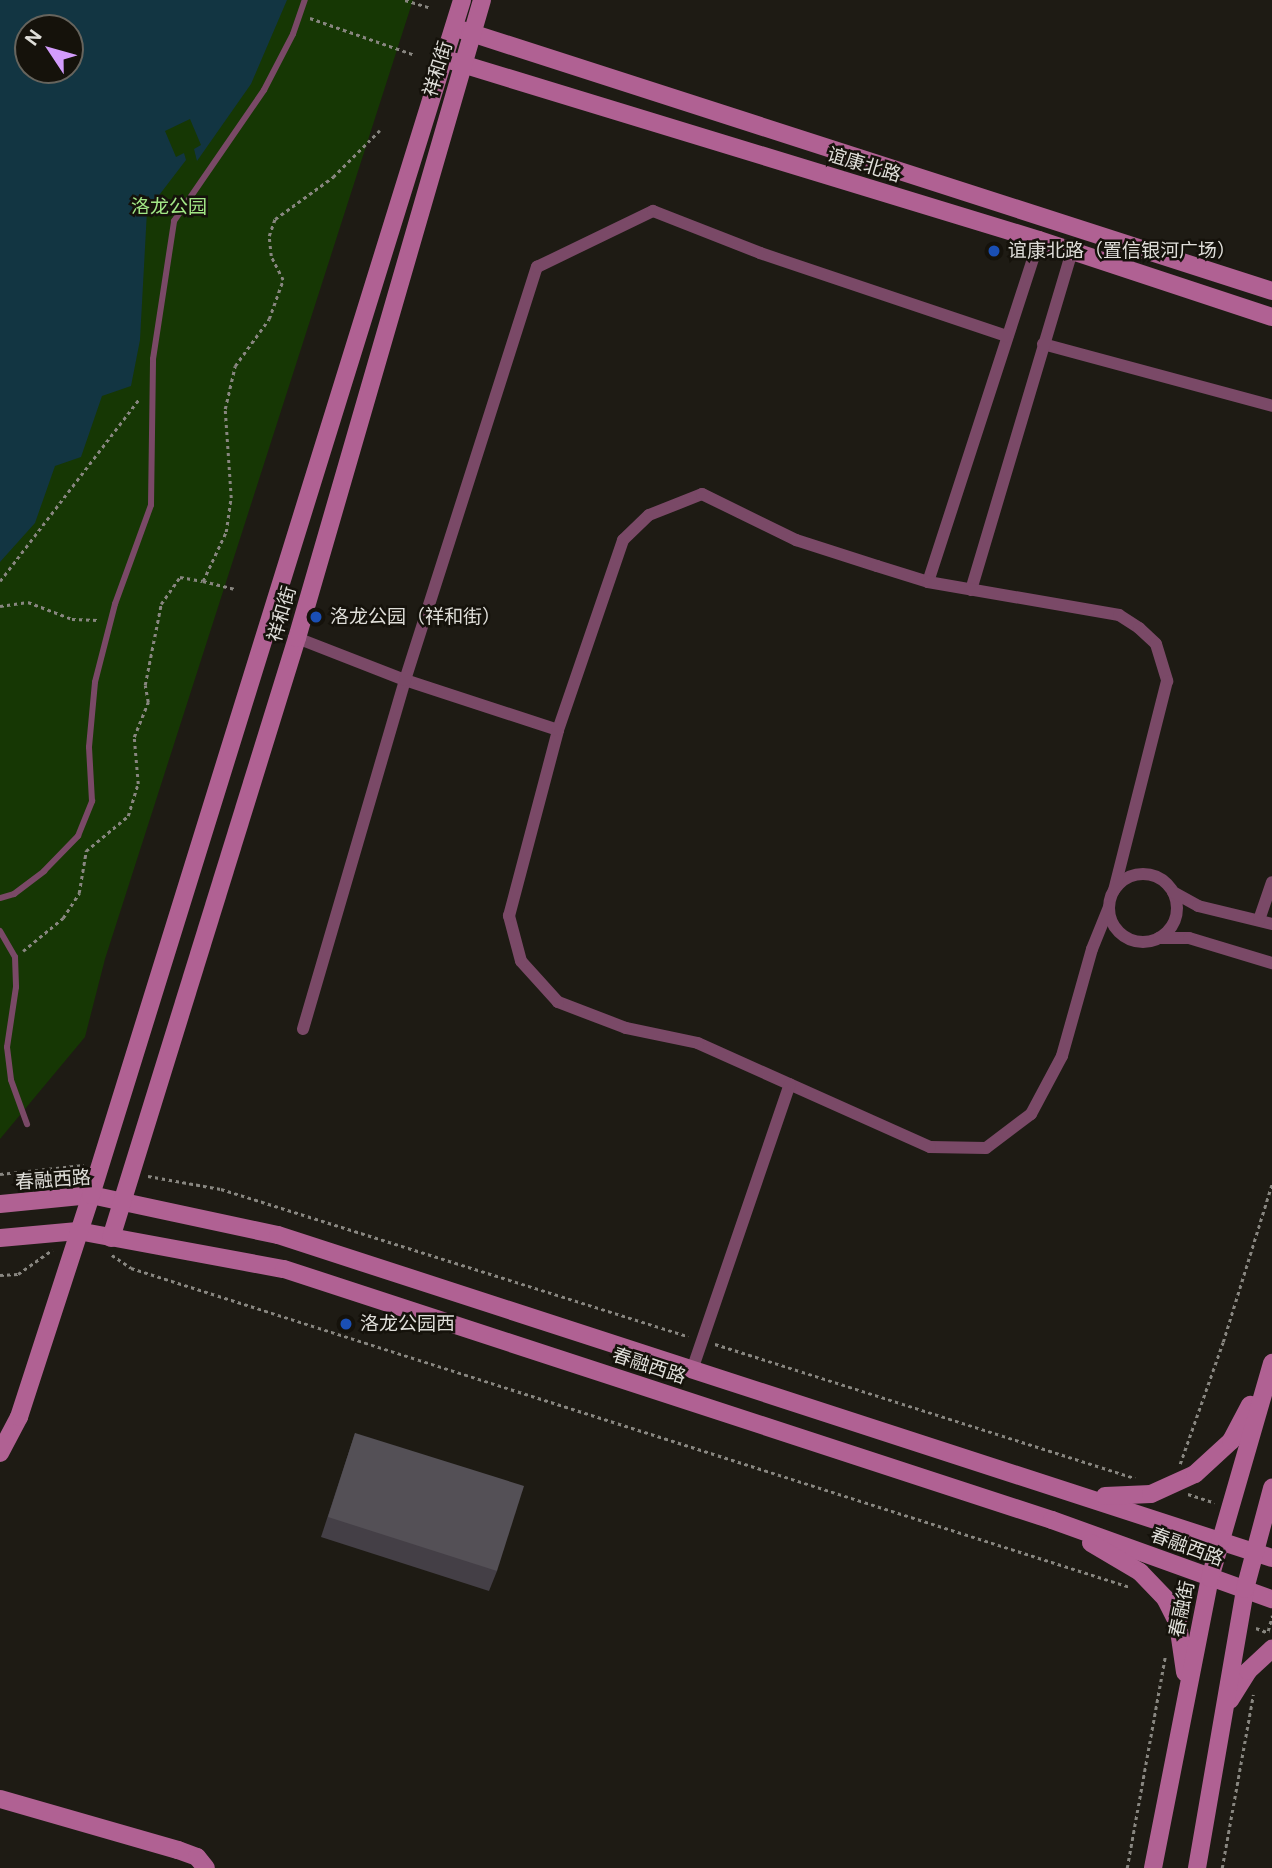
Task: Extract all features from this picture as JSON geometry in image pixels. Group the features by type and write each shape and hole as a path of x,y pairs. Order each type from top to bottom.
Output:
{"main road":[{"name":"祥和街","path":"0,1453 19,1417 91,1195 462,0"},
{"name":"祥和街","path":"110,1245 297,638 461,64 482,0"},
{"name":"谊康北路","path":"452,27 1272,291"},
{"name":"谊康北路","path":"443,58 1039,240 1272,317"},
{"name":"春融西路","path":"0,1204 91,1195 278,1235 1272,1558"},
{"name":"春融西路","path":"0,1238 78,1231 110,1245 284,1269 1052,1520 1272,1599"},
{"path":"1063,1490 1119,1498 1170,1489 1209,1465 1231,1441 1272,1350"},
{"name":"春融街","path":"1153,1868 1210,1577 1272,1363"},
{"path":"1197,1868 1245,1589 1272,1488"},
{"path":"1052,1520 1140,1573 1160,1591 1182,1636 1186,1691"},
{"path":"1217,1740 1232,1697 1266,1647"},
{"path":"0,1799 178,1850 197,1857 206,1868"}],"street":[{"path":"303,1029 405,680 537,267 653,211 760,253 1007,336"},
{"path":"929,582 1039,240"},
{"path":"971,590 1072,251"},
{"path":"1043,344 1272,406"},
{"path":"702,494 796,540 929,582 1119,615 1156,644 1167,681 1140,776 1127,845 1109,907 1092,949 1062,1056 1031,1114 986,1148 930,1147 698,1043 626,1028 558,1002 521,961 509,916 558,730 623,540 649,515 702,494"},
{"path":"297,638 405,680 558,730"},
{"path":"1127,845 1144,874"},
{"path":"1114,890 1127,878 1144,874 1161,879 1173,892 1198,906 1266,922 1272,882"},
{"path":"1159,938 1175,918 1173,892"},
{"path":"1109,907 1113,924 1125,937"},
{"path":"1092,949 1107,939 1125,937 1142,942 1159,938 1189,938 1272,963"},
{"path":"692,1370 790,1084"}],"lane":[{"path":"0,898 14,894 44,871 78,836 92,801 89,747 95,682 111,621 151,505 157,323 174,221 264,89 305,0"},
{"path":"0,931 15,957 16,987 7,1047 11,1080 27,1124"}],"path":[{"path":"405,0 431,8"},
{"path":"300,14 415,55"},
{"path":"203,581 226,532 231,498 225,410 235,366 269,319 283,280 271,256 269,236 275,219 333,177 380,130"},
{"path":"0,581 40,535 68,489 137,401 153,387"},
{"path":"15,957 62,918 79,893 86,851 128,816 138,784 134,737 148,702 145,685 161,604 180,577 236,589"},
{"path":"0,606 28,602 72,619 111,621"},
{"path":"0,1174 101,1163"},
{"path":"132,1173 221,1189 1086,1462"},
{"path":"1170,1489 1223,1342 1272,1184"},
{"path":"0,1275 19,1274 78,1231"},
{"path":"110,1245 131,1268 1140,1590"},
{"path":"1266,1647 1272,1616"},
{"path":"1239,1622 1266,1647"},
{"path":"1127,1868 1166,1655"},
{"path":"1222,1868 1255,1685"}],"green space":[{"name":"洛龙公园","path":"0,0 413,0 105,959 85,1037 0,1139"}],"water":[{"path":"0,0 287,0 251,84 197,161 194,149 201,145 190,119 165,131 176,157 184,153 186,160 147,211 140,340 131,386 102,396 81,457 55,466 35,523 0,562"}],"building":[{"path":"355,1433 524,1486 497,1571 328,1517"}],"place":[{"name":"谊康北路（置信银河广场）","path":"994,251"},
{"name":"洛龙公园（祥和街）","path":"316,617"},
{"name":"洛龙公园西","path":"346,1324"}]}
